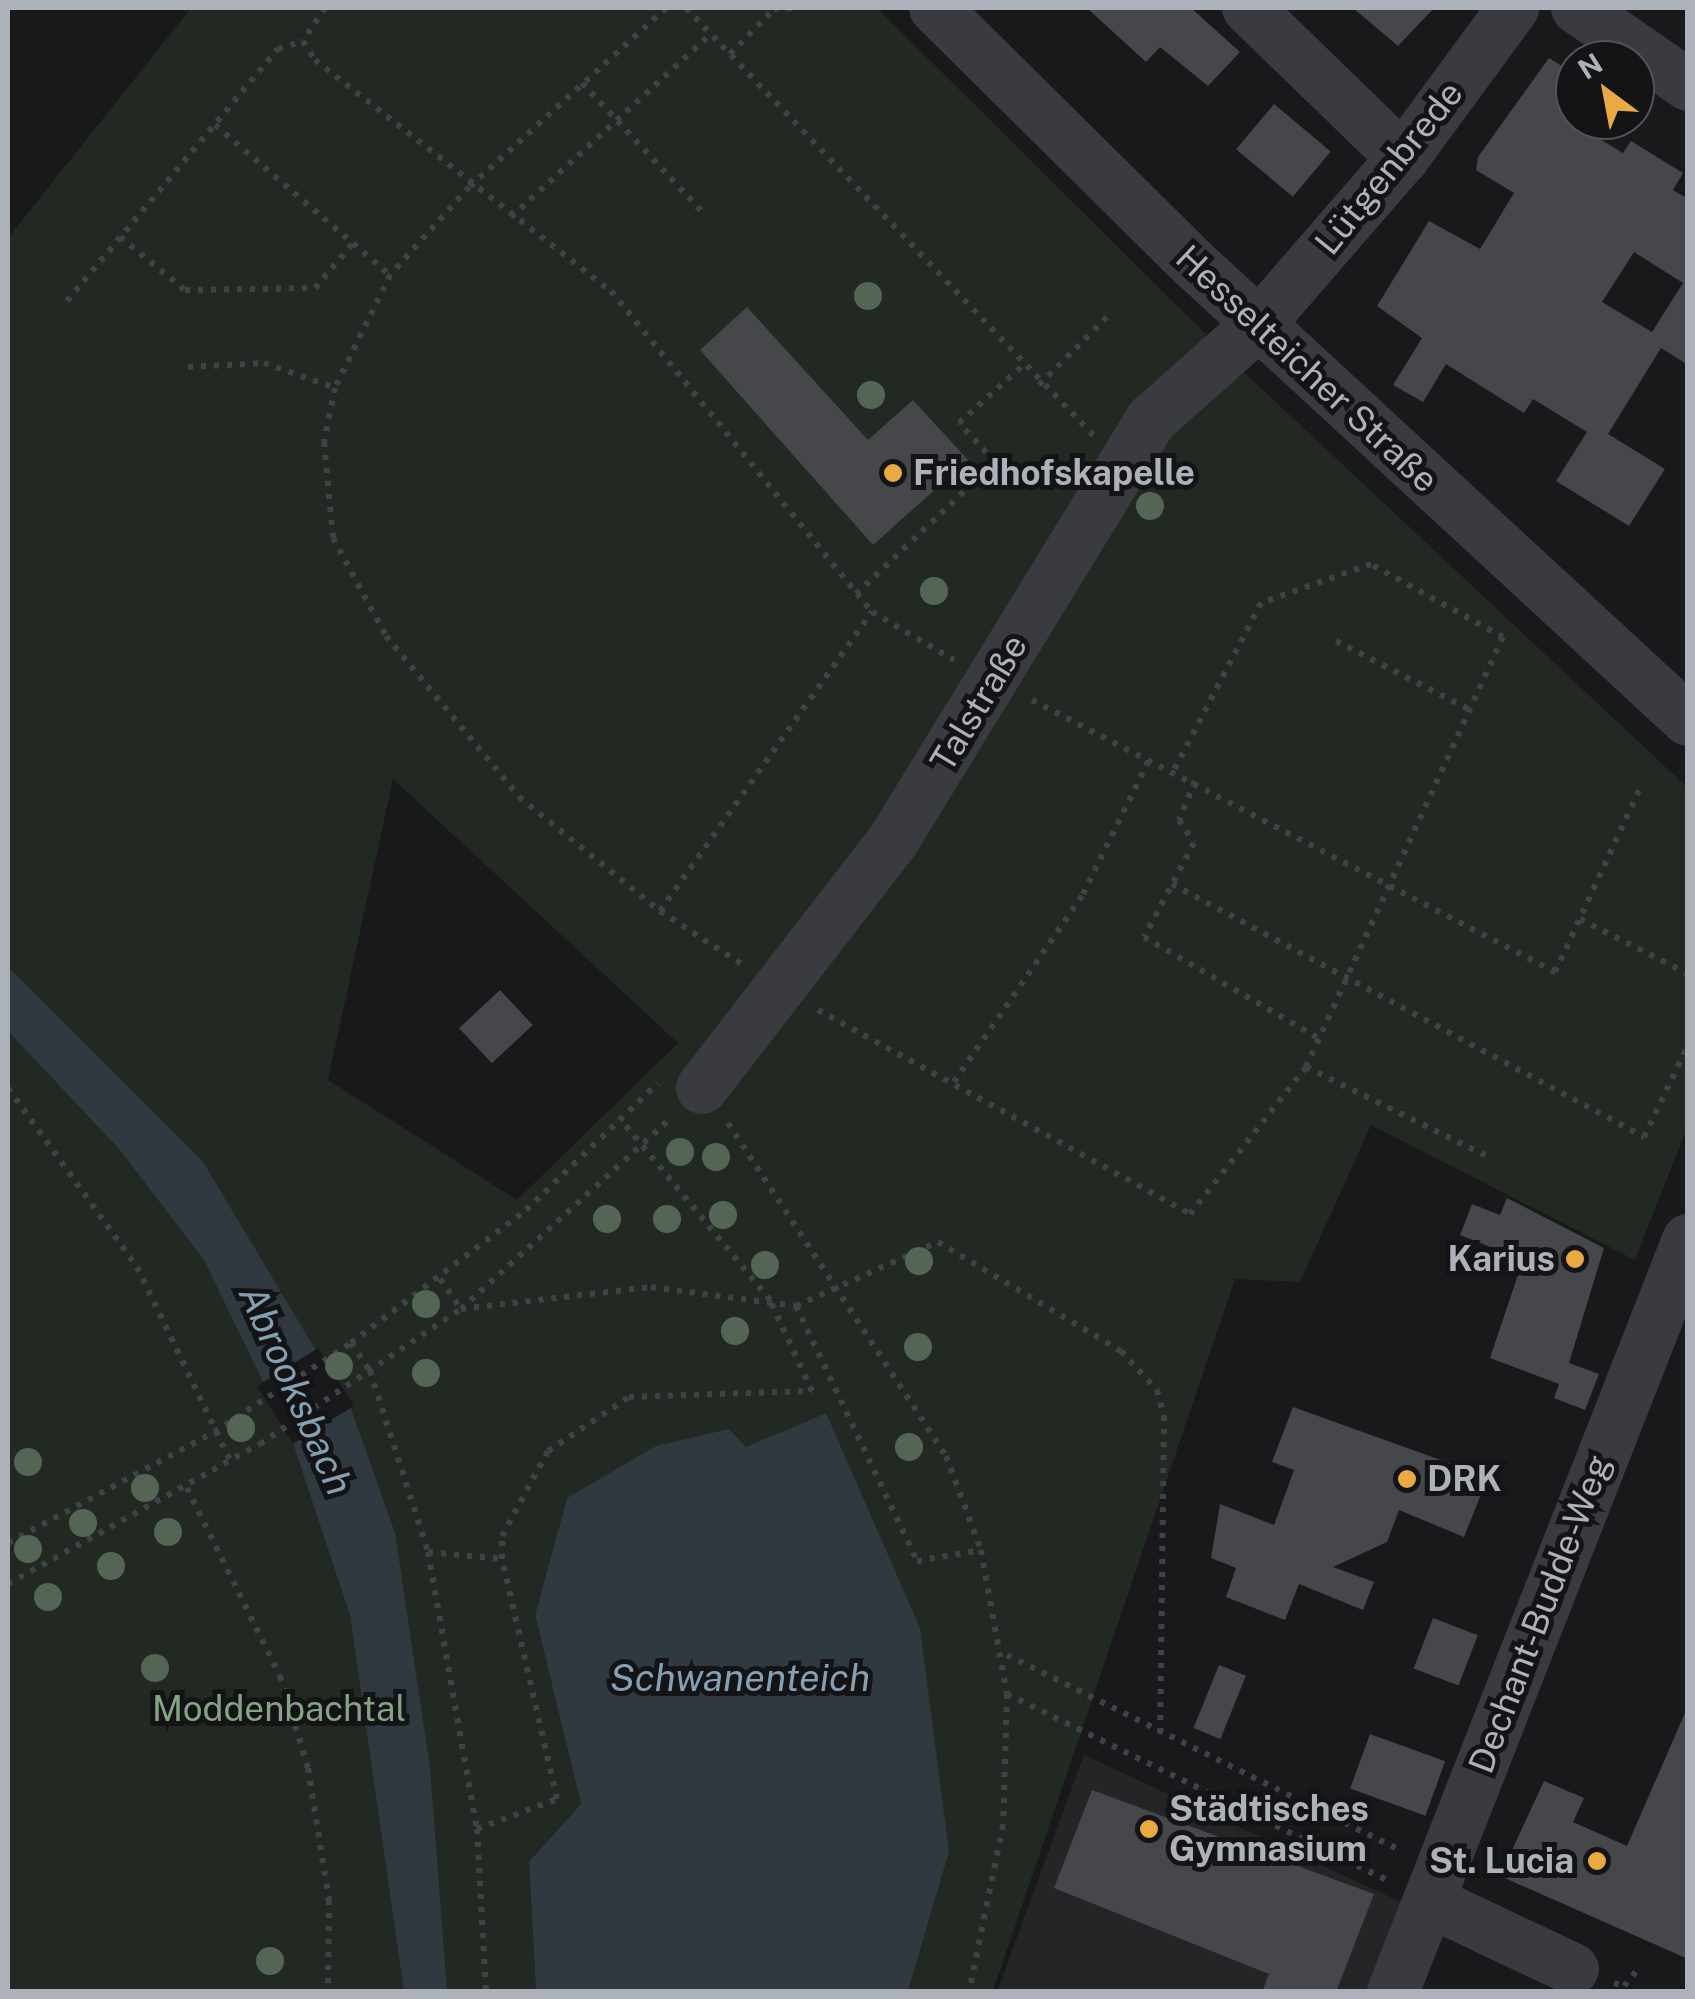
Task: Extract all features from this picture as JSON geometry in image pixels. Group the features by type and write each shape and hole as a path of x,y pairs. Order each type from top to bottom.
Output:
{"street":[{"name":"Hesselteicher Straße","path":"935,8 1259,324 1688,720"},
{"path":"1248,8 1403,158"},
{"name":"Lütgenbrede","path":"1259,324 1403,158 1513,8"},
{"path":"1577,8 1688,85"},
{"name":"Talstraße","path":"682,1084 784,992 996,682 1078,526 1152,419 1259,324"},
{"name":"Dechant-Budde-Weg","path":"1394,1990 1688,1240"},
{"path":"1436,1886 1573,1970"}],"path":[{"path":"67,301 278,48 303,42 325,8"},
{"path":"666,8 469,186 390,275 335,388 324,442 333,538 386,636 519,796 660,911 784,992 1190,1214 1306,1067 1350,981 1503,637 1371,564 1261,603 1174,770"},
{"path":"686,8 1039,385 1098,440"},
{"path":"730,54 774,9 792,8"},
{"path":"511,218 711,34"},
{"path":"303,42 469,186 611,291 872,612 996,682 1174,770 1555,972 1641,786"},
{"path":"582,84 704,214"},
{"path":"214,125 390,275"},
{"path":"120,237 185,290 315,288 353,243"},
{"path":"1039,385 1109,315"},
{"path":"188,367 264,364 335,388"},
{"path":"856,594 995,462 959,422 1022,366"},
{"path":"1088,456 1109,426"},
{"path":"660,911 872,612"},
{"path":"1336,640 1470,710"},
{"path":"954,1082 1083,894 1150,758"},
{"path":"1195,781 1179,820 1194,843 1144,937 1320,1039"},
{"path":"1172,884 1644,1137 1688,1044"},
{"path":"1580,919 1688,974"},
{"path":"1306,1067 1492,1158"},
{"path":"8,1543 214,1432 351,1344 440,1279 622,1121 682,1084"},
{"path":"8,1584 232,1462 461,1309 645,1144 682,1084"},
{"path":"682,1084 844,1291 946,1456 981,1550 1007,1656 1007,1694 1003,1825 969,1992"},
{"path":"8,1088 136,1267 200,1384 214,1432 232,1462"},
{"path":"478,1829 556,1799 502,1559 502,1536 548,1451 629,1397 812,1391 770,1300 645,1144 622,1121"},
{"path":"461,1309 651,1287 796,1306 844,1291 918,1244 938,1242 1142,1369 1164,1416 1160,1733"},
{"path":"440,1279 461,1309"},
{"path":"796,1306 917,1561 981,1550"},
{"path":"351,1344 370,1372 428,1552 478,1829 486,1992"},
{"path":"187,1488 280,1676 308,1768 329,1900 328,1992"},
{"path":"428,1552 502,1559"},
{"path":"1007,1656 1160,1733 1436,1886"},
{"path":"1007,1694 1436,1886"}],"shaded area":[{"name":"Städtisches Gymnasium","path":"1084,1755 1401,1902 1373,1991 997,1992"}],"green space":[{"name":"Moddenbachtal","path":"191,8 877,8 1248,376 1687,787 1687,1128 1635,1260 1371,1125 1300,1282 1235,1279 993,1991 908,1991 949,1852 826,1413 746,1447 567,1498 535,1615 581,1804 529,1863 536,1991 8,1991 8,238","holes":["393,779 678,1043 517,1200 328,1080"]}],"water":[{"name":"Abrooksbach","path":"8,967 203,1162 351,1409 395,1533 430,1767 447,1991 404,1991 350,1615 294,1446 204,1260 120,1150 8,1031"},
{"name":"Schwanenteich","path":"826,1413 920,1628 949,1852 908,1991 536,1991 529,1862 581,1804 535,1615 567,1498 656,1446 729,1429 746,1447"}],"pier":[{"path":"318,1348 354,1406 293,1444 257,1386"}],"building":[{"path":"1087,8 1191,8 1240,52 1208,86 1160,47 1146,62"},
{"path":"1353,8 1434,8 1398,46"},
{"path":"1549,58 1555,62 1555,140 1601,140 1623,153 1631,141 1683,173 1673,190 1688,199 1688,365 1661,348 1608,434 1665,469 1629,526 1556,481 1587,432 1533,399 1524,413 1446,364 1423,402 1393,385 1422,338 1377,306 1429,221 1480,249 1514,193 1476,170 1478,157","holes":["1634,252 1683,283 1652,332 1602,302"]},
{"path":"1274,104 1331,152 1293,197 1236,149"},
{"path":"747,307 868,440 913,400 968,460 873,545 700,350"},
{"path":"500,990 533,1025 492,1063 459,1028"},
{"path":"1507,1198 1604,1248 1569,1363 1599,1374 1585,1410 1554,1398 1559,1384 1490,1358 1523,1260 1460,1235 1472,1204 1500,1215"},
{"path":"1293,1407 1488,1477 1464,1537 1399,1510 1387,1542 1333,1567 1374,1582 1363,1610 1299,1584 1285,1620 1226,1597 1236,1568 1211,1558 1220,1504 1274,1525 1294,1470 1272,1462"},
{"path":"1433,1618 1478,1635 1458,1686 1414,1668"},
{"path":"1219,1665 1246,1676 1220,1739 1194,1728"},
{"name":"St. Lucia","path":"1688,1706 1688,1959 1500,1876 1544,1781 1584,1798 1573,1822 1627,1846"},
{"path":"1370,1734 1445,1761 1425,1816 1350,1789"},
{"path":"1092,1790 1374,1894 1336,1992 1262,1992 1269,1974 1054,1888"}],"place":[{"name":"Friedhofskapelle","path":"893,473"},
{"name":"Karius","path":"1575,1259"},
{"name":"DRK","path":"1407,1479"},
{"name":"Städtisches Gymnasium","path":"1149,1829"},
{"name":"St. Lucia","path":"1597,1861"}]}
